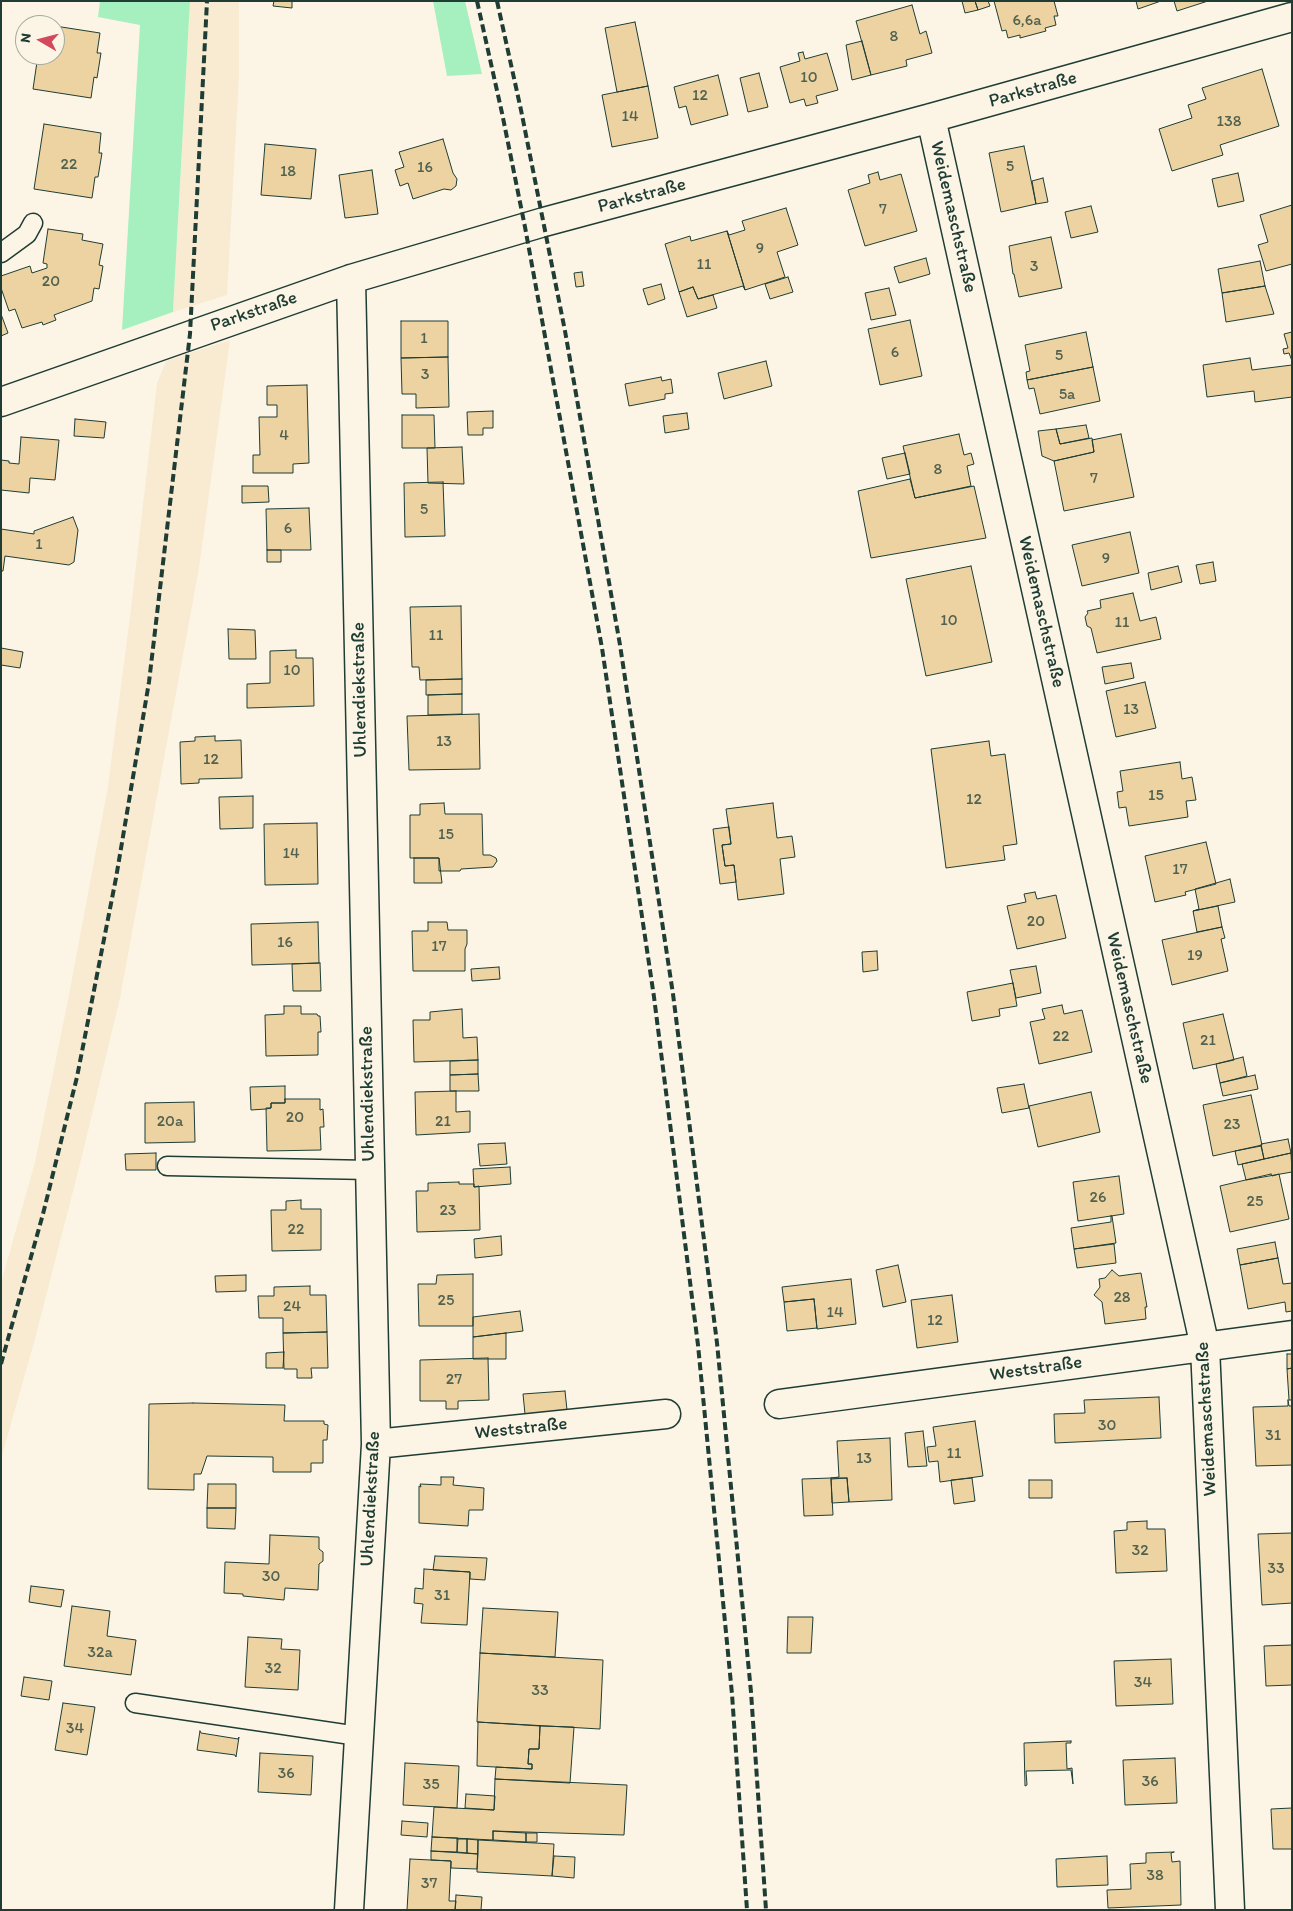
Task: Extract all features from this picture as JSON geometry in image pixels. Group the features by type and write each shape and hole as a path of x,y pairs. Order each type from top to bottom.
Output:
{"street":[{"path":"1288,1 1292,13"},
{"name":"Parkstraße","path":"1,402 351,278 544,222 931,118 1292,17"},
{"name":"Weidemaschstraße","path":"931,118 1205,1346 1230,1910"},
{"name":"Uhlendiekstraße","path":"348,1910 376,1444 351,278"},
{"name":"Weststraße","path":"779,1404 1292,1335"},
{"name":"Weststraße","path":"376,1444 666,1414"}],"lane":[{"path":"1,253 27,234 34,224"},
{"path":"168,1166 370,1170"},
{"path":"135,1704 358,1736"}],"shaded area":[{"path":"190,1 239,1 239,76 227,295 173,312"},
{"path":"230,340 199,568 120,998 35,1339 1,1459 1,1283 35,1162 69,995 108,786 157,383 166,361"}],"green space":[{"path":"100,1 190,1 173,312 122,330 140,25 98,17"},
{"path":"433,1 465,1 482,74 447,76"}],"building":[{"path":"274,1 292,1 292,8 273,6"},
{"path":"962,1 975,1 978,10 965,13"},
{"path":"975,1 988,1 990,6 978,10"},
{"path":"994,1 1054,1 1058,16 1054,16 1056,25 1045,28 1046,31 1020,38 1020,35 1008,38 1006,30 1002,31"},
{"path":"1136,1 1161,1 1138,9"},
{"path":"1174,1 1208,1 1177,11"},
{"path":"912,5 920,34 926,31 932,53 906,60 907,66 871,75 856,21"},
{"path":"635,22 648,86 617,92 605,28"},
{"path":"65,28 100,33 97,53 101,53 97,78 94,77 91,98 33,89 37,65 65,65"},
{"path":"862,41 871,75 852,80 846,45"},
{"path":"803,52 805,59 827,53 838,90 816,96 818,103 806,106 804,99 790,103 780,67 800,61 798,53"},
{"path":"1262,69 1279,126 1220,145 1223,155 1172,171 1159,129 1192,118 1188,105 1206,99 1202,88"},
{"path":"759,73 768,107 748,112 740,78"},
{"path":"718,75 728,115 691,125 686,106 679,108 674,87"},
{"path":"648,86 658,138 612,147 602,95"},
{"path":"44,124 101,133 99,153 102,153 98,177 95,177 92,198 34,189"},
{"path":"443,139 453,173 457,179 456,186 451,190 444,189 413,199 408,183 400,186 395,170 404,167 399,152"},
{"path":"265,144 316,149 311,199 261,195"},
{"path":"1024,146 1036,204 1001,212 989,153"},
{"path":"372,170 378,214 345,218 339,175"},
{"path":"878,172 880,180 901,174 917,231 865,246 848,190 870,183 868,175"},
{"path":"1238,173 1244,201 1218,207 1212,179"},
{"path":"1043,178 1048,202 1036,204 1032,181"},
{"path":"1292,205 1292,264 1266,271 1258,245 1268,242 1260,215"},
{"path":"1091,206 1098,232 1071,238 1065,212"},
{"path":"786,208 798,245 777,252 785,277 745,290 727,231 729,235 745,230 742,221"},
{"path":"48,229 83,234 82,240 103,244 99,265 103,266 99,289 94,288 92,301 54,315 56,320 43,325 42,322 22,328 15,309 9,311 1,288 1,276 30,266 32,273 47,268 47,264 43,263"},
{"path":"727,231 745,290 743,286 698,299 693,287 679,292 665,244 690,236 691,241"},
{"path":"1051,237 1062,288 1019,297 1009,246"},
{"path":"926,258 930,274 899,283 894,267"},
{"path":"1260,261 1265,286 1222,293 1218,269"},
{"path":"582,272 584,286 576,287 574,273"},
{"path":"788,277 793,292 770,299 765,284"},
{"path":"661,284 665,299 648,305 643,289"},
{"path":"1265,286 1274,314 1226,322 1222,293"},
{"path":"693,287 698,299 713,295 717,308 687,317 679,292"},
{"path":"889,288 896,315 871,320 865,293"},
{"path":"1,314 8,333 1,336"},
{"path":"910,320 922,376 880,385 868,329"},
{"path":"401,321 448,321 448,357 401,358"},
{"path":"1086,332 1093,367 1027,380 1026,372 1030,371 1025,345"},
{"path":"1292,332 1292,361 1289,353 1284,354 1283,349 1288,348 1284,334"},
{"path":"448,357 449,407 416,408 416,394 402,394 401,358"},
{"path":"1250,358 1252,370 1292,365 1292,397 1255,402 1254,391 1207,397 1203,365"},
{"path":"766,361 772,386 724,399 718,373"},
{"path":"1093,367 1100,401 1040,414 1034,388 1029,389 1027,380"},
{"path":"661,377 662,381 671,379 673,393 665,394 665,399 629,406 625,384"},
{"path":"307,385 309,463 293,464 293,473 253,473 253,455 260,455 259,417 277,417 277,405 267,405 267,386"},
{"path":"493,411 493,428 483,428 483,435 468,435 467,412"},
{"path":"687,413 689,429 665,433 663,416"},
{"path":"402,415 434,415 435,448 402,448"},
{"path":"75,419 106,422 104,438 74,436"},
{"path":"1086,425 1089,438 1060,444 1056,429"},
{"path":"1056,429 1060,444 1092,438 1094,452 1054,461 1042,456 1038,431"},
{"path":"959,434 964,455 971,453 974,464 967,466 971,486 915,498 903,446"},
{"path":"1121,434 1134,497 1064,511 1054,461 1094,452 1092,440"},
{"path":"21,437 59,440 55,480 30,478 29,493 1,490 1,460 19,464"},
{"path":"462,447 464,484 428,483 427,448"},
{"path":"905,453 910,474 887,479 882,458"},
{"path":"910,479 915,498 974,486 986,538 871,558 858,491"},
{"path":"443,482 445,536 405,537 404,483"},
{"path":"242,486 268,486 269,502 242,503"},
{"path":"309,508 311,550 267,550 266,509"},
{"path":"73,517 78,530 74,562 69,565 5,556 3,571 1,571 1,529 34,534 34,531"},
{"path":"1130,532 1139,573 1082,586 1072,545"},
{"path":"267,550 281,550 281,562 267,562"},
{"path":"1213,562 1216,581 1200,584 1196,565"},
{"path":"971,566 992,662 926,676 906,579"},
{"path":"1178,566 1182,582 1151,590 1148,573"},
{"path":"1133,593 1140,621 1156,617 1161,639 1097,653 1091,628 1087,626 1085,617 1088,613 1087,611 1101,608 1100,600"},
{"path":"461,606 462,679 420,680 419,667 412,667 410,607"},
{"path":"228,629 255,630 256,659 229,659"},
{"path":"1,648 23,652 20,668 1,665"},
{"path":"296,650 296,658 313,658 314,706 247,708 247,684 270,683 270,651"},
{"path":"1131,663 1134,678 1105,684 1102,667"},
{"path":"462,679 462,694 426,695 426,680"},
{"path":"1145,682 1156,728 1116,737 1106,691"},
{"path":"462,694 462,714 428,715 428,695"},
{"path":"479,714 480,769 409,770 407,716"},
{"path":"215,736 215,741 241,740 242,778 199,779 199,783 181,784 180,742 195,741 195,737"},
{"path":"989,741 991,756 1005,754 1017,844 1003,846 1005,860 946,868 931,749"},
{"path":"1180,762 1182,779 1192,777 1196,800 1186,801 1188,817 1129,826 1126,807 1119,808 1117,792 1123,791 1120,771"},
{"path":"253,796 253,828 220,829 219,797"},
{"path":"444,803 445,814 482,814 483,855 490,855 496,858 497,861 493,867 461,869 460,871 439,871 439,858 410,858 410,815 420,815 420,804"},
{"path":"773,803 777,838 792,836 795,857 780,859 784,894 738,900 734,865 725,866 722,845 731,844 726,809"},
{"path":"317,823 318,884 265,885 264,824"},
{"path":"729,827 731,844 722,845 725,866 734,865 736,882 720,884 713,829"},
{"path":"1206,842 1216,884 1185,892 1186,895 1155,902 1145,856"},
{"path":"414,858 439,858 442,883 414,883"},
{"path":"1230,879 1235,902 1193,911 1199,909 1195,889"},
{"path":"1035,892 1037,899 1056,895 1066,938 1017,949 1007,906 1026,902 1024,894"},
{"path":"1218,906 1222,927 1197,932 1193,911"},
{"path":"318,922 319,963 252,965 251,924"},
{"path":"428,922 447,922 448,930 467,930 465,971 413,971 412,931 428,931"},
{"path":"1222,927 1225,938 1221,939 1228,971 1172,985 1162,940"},
{"path":"877,951 878,970 863,972 862,952"},
{"path":"320,963 321,991 293,991 292,964"},
{"path":"1036,966 1041,993 1016,998 1010,970"},
{"path":"499,967 500,979 472,981 471,969"},
{"path":"1013,983 1017,1006 999,1009 1000,1016 972,1021 967,992"},
{"path":"1062,1005 1064,1014 1082,1010 1092,1052 1039,1064 1030,1022 1045,1019 1042,1009"},
{"path":"284,1006 301,1006 301,1014 317,1014 320,1016 321,1032 318,1032 318,1055 266,1056 265,1015 284,1014"},
{"path":"462,1009 463,1038 477,1037 478,1060 414,1062 413,1020 430,1020 430,1012"},
{"path":"1223,1014 1234,1060 1193,1069 1183,1023"},
{"path":"1243,1057 1247,1076 1220,1083 1216,1064"},
{"path":"478,1060 478,1074 450,1075 450,1061"},
{"path":"478,1074 479,1091 450,1091 450,1075"},
{"path":"1255,1075 1258,1089 1223,1096 1220,1083"},
{"path":"1024,1084 1029,1108 1002,1113 997,1088"},
{"path":"285,1086 285,1103 271,1103 271,1108 251,1110 250,1087"},
{"path":"456,1091 456,1112 470,1111 470,1132 416,1135 415,1092"},
{"path":"1091,1092 1100,1132 1038,1147 1029,1106"},
{"path":"1251,1095 1262,1145 1213,1156 1203,1105"},
{"path":"285,1099 320,1099 320,1110 323,1109 324,1127 320,1127 321,1150 267,1151 266,1108 271,1108 271,1103 285,1103"},
{"path":"194,1102 195,1142 145,1143 145,1103"},
{"path":"1288,1139 1291,1153 1264,1159 1261,1144"},
{"path":"505,1143 507,1164 480,1166 478,1144"},
{"path":"1261,1146 1264,1159 1238,1165 1235,1151"},
{"path":"156,1153 156,1170 126,1170 125,1154"},
{"path":"1291,1153 1292,1172 1246,1180 1242,1164"},
{"path":"510,1167 511,1184 474,1187 473,1169"},
{"path":"1271,1174 1272,1176 1279,1174 1289,1219 1230,1232 1220,1186"},
{"path":"1119,1176 1124,1214 1078,1221 1073,1182"},
{"path":"459,1182 459,1184 474,1184 474,1187 479,1186 480,1230 417,1232 416,1191 428,1191 428,1183"},
{"path":"301,1200 301,1209 321,1209 321,1250 272,1251 271,1210 286,1210 286,1201"},
{"path":"1111,1216 1116,1243 1074,1249 1071,1228 1111,1222"},
{"path":"501,1236 502,1255 475,1258 474,1239"},
{"path":"1275,1242 1278,1258 1240,1265 1237,1249"},
{"path":"1114,1244 1116,1263 1077,1268 1074,1249"},
{"path":"1278,1258 1283,1284 1292,1283 1292,1311 1286,1312 1285,1302 1248,1309 1240,1265"},
{"path":"898,1265 906,1302 883,1307 876,1270"},
{"path":"1112,1270 1119,1276 1141,1273 1147,1307 1145,1307 1146,1319 1105,1324 1102,1302 1094,1295 1100,1287 1099,1279 1105,1278"},
{"path":"473,1274 473,1326 419,1326 418,1284 436,1284 437,1275"},
{"path":"246,1275 246,1291 216,1292 215,1276"},
{"path":"851,1279 856,1324 817,1329 814,1299 784,1302 782,1287"},
{"path":"310,1286 310,1295 326,1295 327,1332 283,1333 283,1318 259,1318 258,1296 274,1296 274,1287"},
{"path":"952,1295 958,1342 917,1348 911,1300"},
{"path":"814,1299 817,1328 787,1331 784,1302"},
{"path":"520,1311 523,1331 473,1337 473,1317"},
{"path":"327,1332 328,1368 311,1368 312,1378 297,1378 297,1369 284,1369 283,1333"},
{"path":"506,1333 506,1359 473,1359 473,1337"},
{"path":"284,1352 283,1368 266,1368 266,1353"},
{"path":"1287,1354 1292,1354 1292,1368 1287,1369"},
{"path":"488,1358 489,1400 458,1401 458,1409 446,1409 446,1401 420,1401 420,1360"},
{"path":"1292,1368 1292,1400 1289,1400 1287,1369"},
{"path":"565,1391 567,1410 525,1414 523,1394"},
{"path":"1159,1397 1161,1438 1055,1443 1054,1414 1085,1413 1084,1400"},
{"path":"1288,1400 1289,1406 1292,1406 1292,1465 1256,1466 1253,1407 1288,1406"},
{"path":"149,1404 285,1405 284,1421 324,1421 324,1424 328,1425 327,1440 323,1440 323,1463 311,1463 311,1472 273,1472 273,1457 207,1456 201,1474 194,1474 194,1490 148,1489"},
{"path":"975,1421 983,1476 940,1482 938,1461 929,1462 927,1447 936,1446 933,1427"},
{"path":"923,1431 927,1466 908,1467 905,1433"},
{"path":"890,1438 892,1500 849,1502 847,1478 831,1478 839,1477 837,1441"},
{"path":"441,1477 454,1477 453,1485 484,1488 483,1510 469,1510 468,1526 419,1523 419,1486 421,1487 420,1484 441,1485"},
{"path":"831,1478 833,1515 804,1516 802,1479"},
{"path":"847,1478 849,1502 832,1503 831,1479"},
{"path":"972,1478 975,1501 954,1504 951,1480"},
{"path":"1029,1480 1052,1480 1052,1498 1029,1498"},
{"path":"208,1484 236,1484 236,1508 207,1508"},
{"path":"207,1508 236,1508 235,1529 207,1528"},
{"path":"1147,1521 1147,1529 1165,1529 1167,1571 1116,1573 1114,1531 1127,1530 1127,1522"},
{"path":"1292,1533 1292,1603 1262,1605 1258,1534"},
{"path":"270,1535 319,1537 319,1549 323,1552 323,1561 319,1564 318,1590 285,1588 284,1600 224,1593 225,1562 269,1564"},
{"path":"435,1556 487,1558 485,1580 470,1579 470,1572 433,1570"},
{"path":"424,1569 470,1572 467,1625 421,1623 423,1604 414,1603 415,1588 423,1589"},
{"path":"31,1586 64,1590 61,1607 29,1602"},
{"path":"72,1606 110,1611 107,1636 136,1640 131,1675 64,1666"},
{"path":"483,1608 558,1612 555,1657 480,1653"},
{"path":"788,1617 813,1617 811,1653 787,1653"},
{"path":"248,1637 282,1639 281,1649 300,1650 298,1690 245,1687"},
{"path":"1292,1645 1292,1685 1266,1686 1264,1646"},
{"path":"480,1653 603,1660 600,1729 477,1722"},
{"path":"1171,1659 1173,1704 1116,1706 1114,1661"},
{"path":"24,1677 52,1681 49,1700 21,1696"},
{"path":"63,1703 95,1707 87,1755 55,1750"},
{"path":"478,1722 540,1726 539,1749 529,1749 528,1764 532,1764 532,1769 477,1766"},
{"path":"540,1726 574,1727 570,1783 495,1779 496,1767 532,1769 532,1764 528,1764 529,1749 539,1749"},
{"path":"200,1731 201,1733 238,1739 239,1737 236,1757 235,1755 197,1750"},
{"path":"1071,1741 1071,1743 1066,1743 1067,1769 1072,1768 1073,1784 1071,1770 1026,1771 1027,1785 1025,1786 1024,1743"},
{"path":"260,1753 313,1756 311,1795 258,1792"},
{"path":"1175,1758 1177,1803 1125,1805 1123,1760"},
{"path":"405,1763 459,1766 457,1808 403,1805"},
{"path":"495,1779 627,1785 624,1835 493,1831 493,1840 432,1837 434,1807 494,1810"},
{"path":"466,1794 495,1796 494,1810 465,1808"},
{"path":"1292,1808 1292,1849 1273,1849 1271,1809"},
{"path":"402,1821 428,1823 427,1837 401,1835"},
{"path":"493,1831 526,1833 526,1842 493,1840"},
{"path":"526,1833 537,1833 537,1842 526,1842"},
{"path":"432,1837 458,1838 457,1852 431,1851"},
{"path":"457,1839 467,1839 467,1853 457,1852"},
{"path":"467,1839 478,1840 478,1854 467,1853"},
{"path":"478,1840 554,1844 552,1876 477,1872"},
{"path":"431,1851 478,1854 477,1869 451,1868 451,1861 431,1860"},
{"path":"1174,1852 1171,1853 1172,1862 1180,1861 1181,1905 1108,1908 1107,1890 1131,1889 1130,1864 1146,1863 1146,1853"},
{"path":"554,1856 575,1857 574,1878 552,1876"},
{"path":"1107,1856 1108,1885 1057,1887 1056,1859"},
{"path":"410,1859 451,1861 449,1901 456,1901 455,1910 407,1910"},
{"path":"456,1895 482,1897 481,1910 455,1910"}],"railway":[{"path":"1,1364 43,1214 77,1077 116,878 149,682 190,334 207,1"},
{"path":"477,1 525,227 602,648 654,997 698,1345 732,1694 747,1910"},
{"path":"497,1 521,110 565,331 620,645 673,994 717,1343 751,1692 766,1910"}]}
